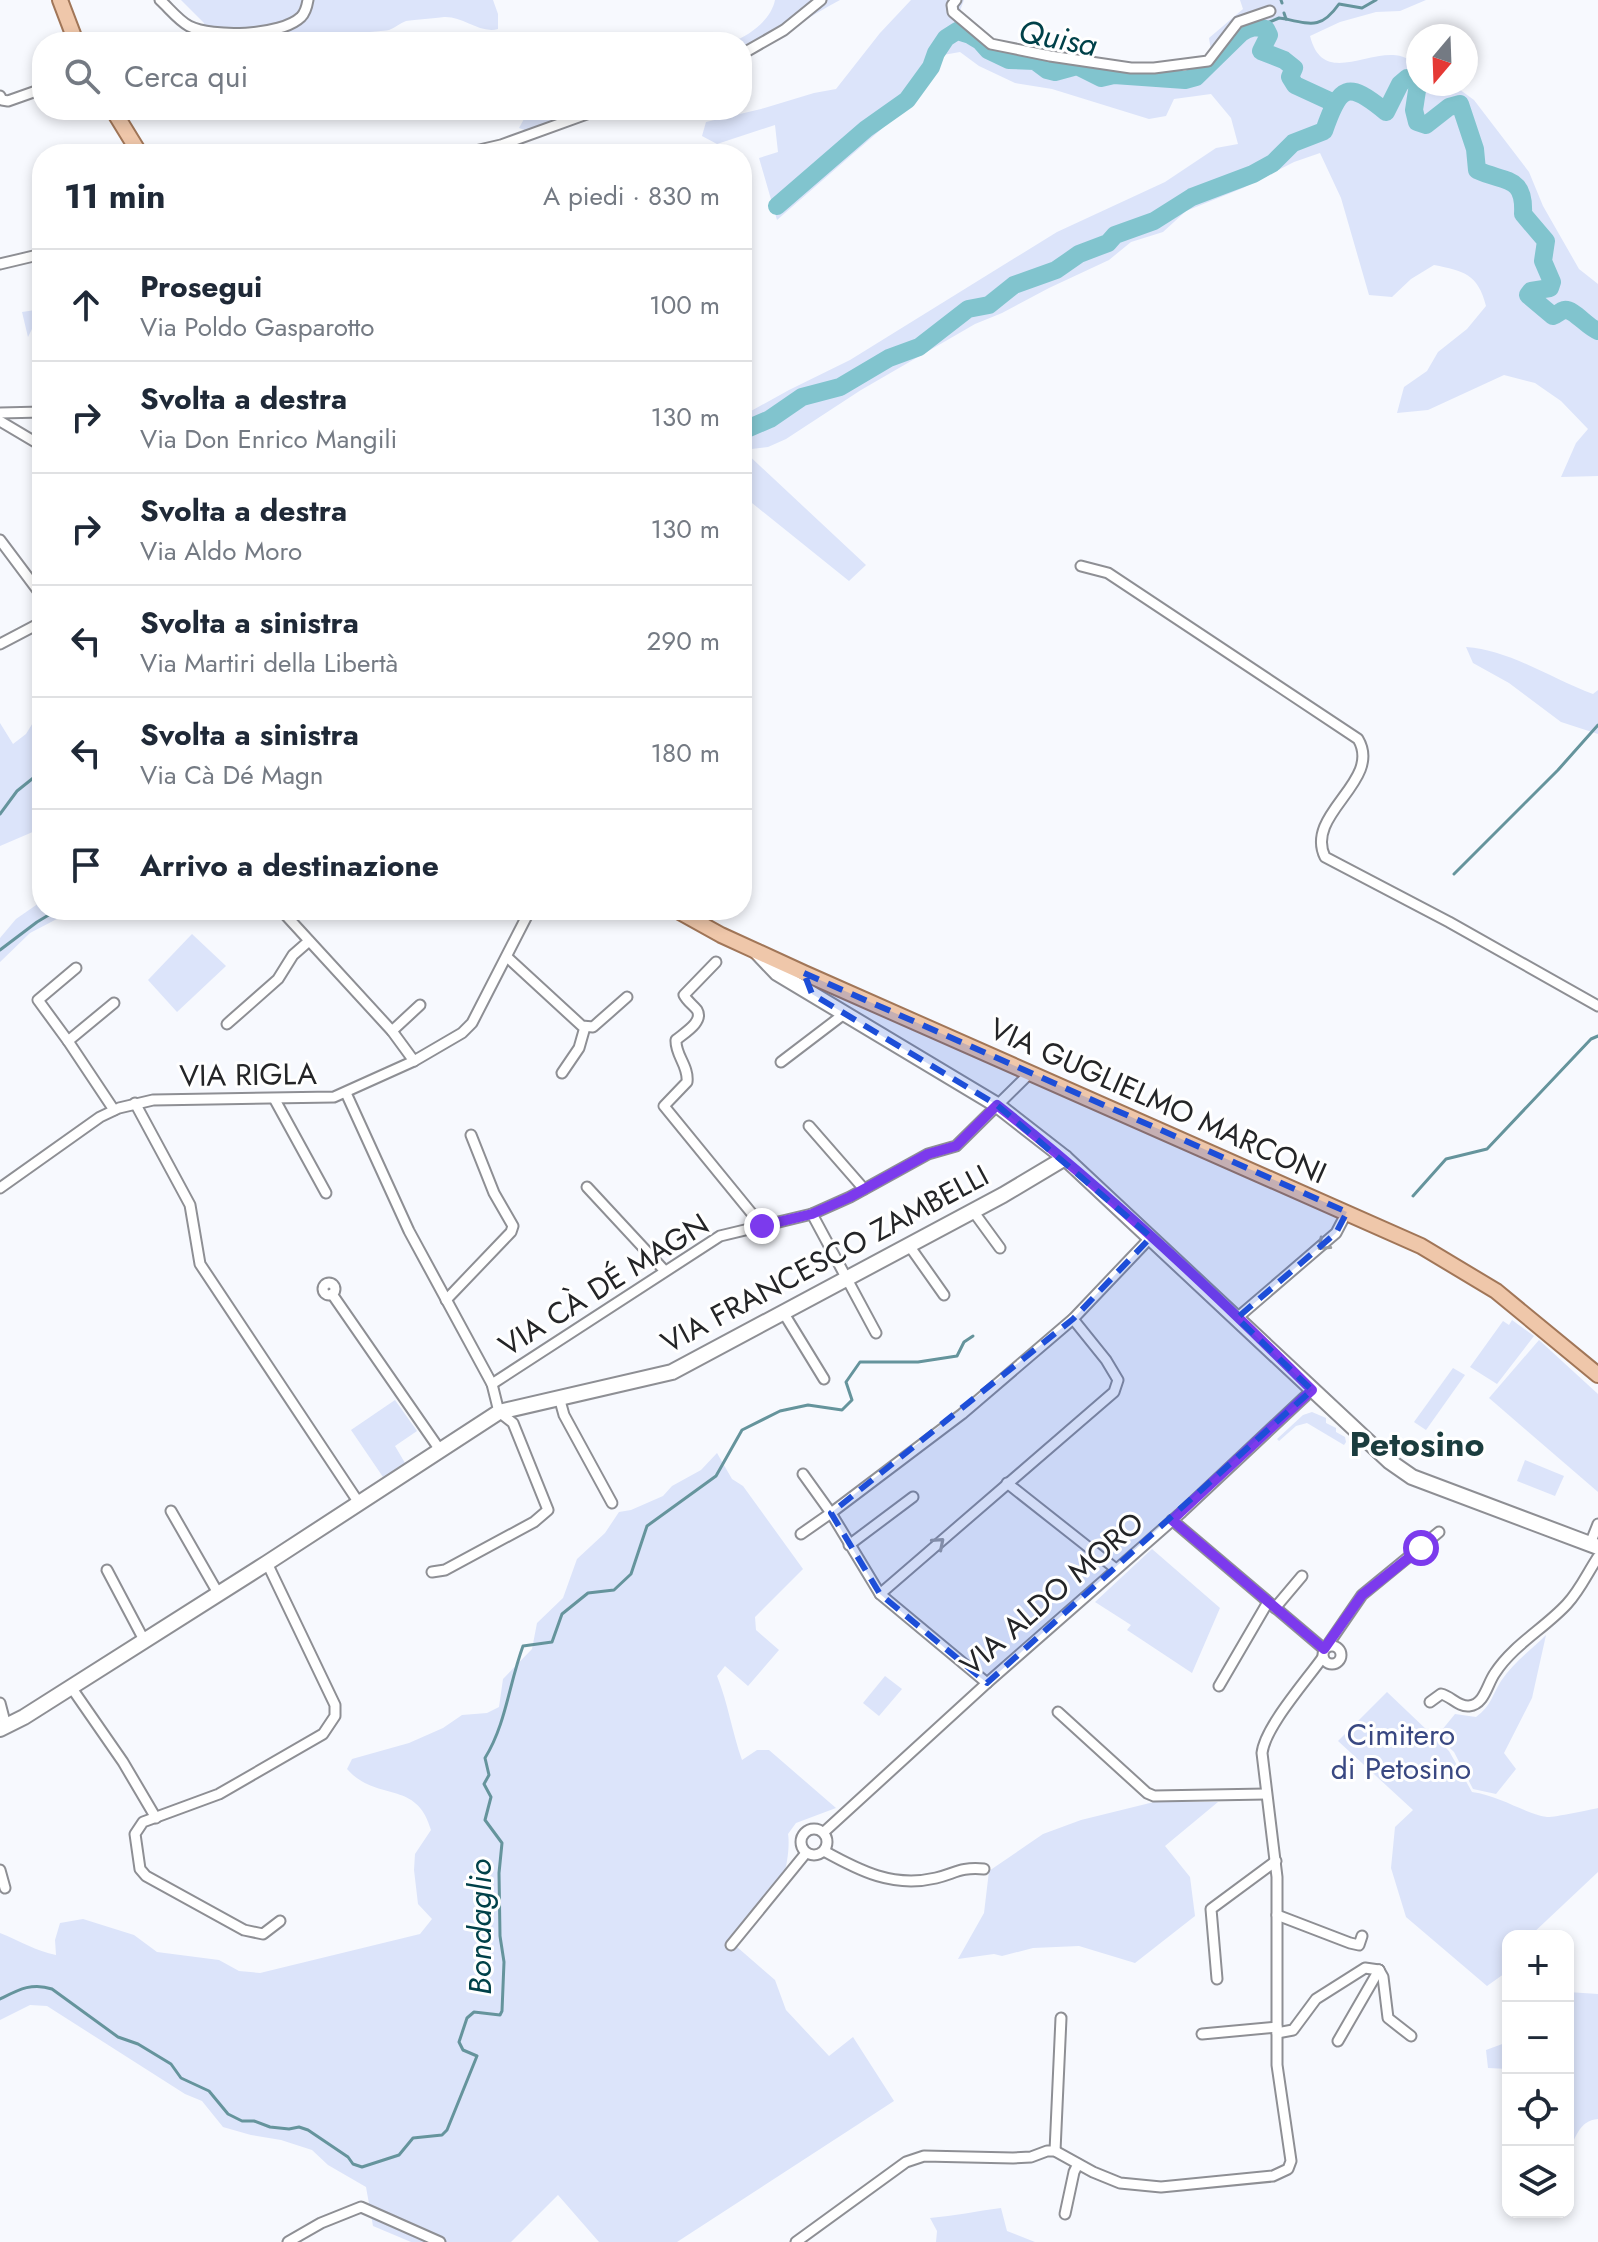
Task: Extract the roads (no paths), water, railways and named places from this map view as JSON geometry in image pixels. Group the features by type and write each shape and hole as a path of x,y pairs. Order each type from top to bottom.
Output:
{"main road":[{"path":"60,0 72,32"},
{"path":"119,120 134,144"},
{"name":"VIA GUGLIELMO MARCONI","path":"695,920 756,952 1429,1250 1479,1280 1543,1328 1598,1375"},
{"path":"756,952 777,973 997,1105 1065,1158 1389,1461 1412,1477 1594,1546"},
{"path":"804,973 804,982 812,994"},
{"name":"VIA FRANCESCO ZAMBELLI","path":"3,1727 267,1563 499,1412 672,1372 973,1211 1065,1158"}],"street":[{"path":"160,0 188,25 223,32"},
{"path":"258,32 291,24 303,15 308,0"},
{"path":"752,48 784,30 821,0"},
{"path":"956,0 952,5 953,12 991,44 1131,68 1208,61 1238,22 1270,11"},
{"path":"0,96 8,101 32,93"},
{"path":"504,144 570,120"},
{"path":"0,264 32,256"},
{"path":"0,413 32,412"},
{"path":"0,421 32,440"},
{"path":"2,546 32,584"},
{"path":"1081,566 1108,573 1358,739 1363,747 1363,760 1358,774 1324,827 1321,848 1325,857 1598,1006"},
{"path":"0,644 32,627"},
{"path":"290,920 392,1031 414,1061"},
{"name":"VIA RIGLA","path":"0,1188 100,1117 135,1103 153,1100 317,1099 346,1093 414,1061 462,1033 472,1023 525,920"},
{"path":"227,1024 278,979 293,955 309,941"},
{"path":"507,957 585,1027 593,1027 627,997"},
{"path":"716,962 684,995 698,1011 699,1017 676,1040 676,1047 688,1071 687,1082 664,1106 762,1226"},
{"path":"76,968 38,1000 114,1110"},
{"path":"68,1041 114,1003"},
{"path":"392,1031 420,1005"},
{"path":"781,1062 844,1014"},
{"path":"562,1073 579,1048 585,1027"},
{"name":"VIA CÀ DÉ MAGN","path":"492,1384 720,1236 812,1214 928,1154 956,1146 1030,1073"},
{"path":"346,1093 409,1231 492,1384 499,1412 513,1423 548,1510 534,1522 445,1570 432,1572"},
{"path":"275,1100 326,1193"},
{"path":"135,1103 190,1205 200,1264 359,1503"},
{"path":"809,1126 864,1189"},
{"path":"446,1300 511,1232 513,1226 494,1193 471,1135"},
{"path":"587,1187 664,1270"},
{"path":"973,1211 1000,1248"},
{"path":"1237,1318 1336,1233 1347,1212"},
{"path":"812,1214 876,1333"},
{"path":"801,1534 962,1414 1073,1319 1151,1237"},
{"path":"908,1244 944,1295"},
{"path":"332,1294 440,1450"},
{"path":"783,1312 824,1379"},
{"path":"880,1594 1114,1392 1118,1380 1073,1319"},
{"name":"VIA ALDO MORO","path":"731,1945 806,1853 801,1846 804,1833 816,1828 824,1832 1312,1390"},
{"path":"559,1397 564,1415 612,1503"},
{"path":"803,1474 831,1513 880,1594 987,1683"},
{"path":"1007,1483 1116,1569"},
{"path":"849,1545 913,1497"},
{"path":"171,1511 218,1593"},
{"path":"1172,1520 1325,1651 1332,1664"},
{"path":"1594,1546 1598,1524"},
{"path":"796,2242 916,2158 1031,2157 1055,2151 1120,2183 1161,2187 1283,2174 1288,2169 1291,2161 1277,2065 1276,1861 1266,1794 1263,1746 1362,1595 1439,1532"},
{"path":"1430,1702 1441,1694 1448,1695 1459,1704 1469,1706 1478,1702 1509,1656 1567,1604 1598,1557"},
{"path":"267,1563 335,1705 335,1716 323,1734 219,1794 143,1822 135,1834 140,1869 146,1876 244,1930 263,1934 280,1921"},
{"path":"107,1570 144,1640"},
{"path":"1219,1686 1271,1605 1302,1576"},
{"path":"1305,1683 1340,1660 1341,1654 1336,1646 1325,1651"},
{"path":"71,1687 123,1762 156,1818"},
{"path":"0,1703 3,1727"},
{"path":"1058,1712 1154,1796 1266,1794"},
{"path":"824,1832 827,1840 824,1851"},
{"path":"806,1853 813,1855 824,1851 869,1874 903,1882 936,1878 965,1868 984,1869"},
{"path":"1217,1979 1211,1909 1276,1861"},
{"path":"0,1870 5,1888"},
{"path":"1277,1915 1350,1943 1359,1945 1362,1936"},
{"path":"1202,2034 1293,2030 1316,1999 1365,1968 1379,1970"},
{"path":"1379,1970 1383,1977 1388,2018 1411,2036"},
{"path":"1338,2041 1379,1970"},
{"path":"1055,2151 1061,2018"},
{"path":"1065,2214 1078,2164"},
{"path":"288,2242 321,2223 361,2207 440,2242"}],"waterway":[{"path":"1286,19 1316,23 1339,4 1362,8 1376,0"},
{"path":"1258,27 1279,18 1286,19 1284,13"},
{"name":"Quisa","path":"777,206 866,129 907,100 931,67 946,38 957,31 970,35 988,50 1009,60 1035,61 1055,72 1077,66 1101,78 1114,75 1185,80 1196,77 1241,33 1247,29 1262,28 1269,35 1261,51 1284,60 1294,68 1290,77 1295,85 1334,103"},
{"path":"752,427 770,419 802,397 840,387 889,358 919,347 968,309 989,305 1014,285 1056,270 1079,254 1108,243 1115,235 1154,221 1192,197 1253,174 1273,163 1293,143 1324,131 1335,104 1346,92 1362,95 1386,112 1400,84 1406,79"},
{"path":"1416,96 1414,110 1417,122 1426,125 1449,107 1460,104 1475,149 1477,170 1511,182 1521,192 1523,214 1546,241 1543,261 1552,282 1550,288 1531,291 1528,295 1553,316 1568,310 1598,331"},
{"path":"1454,874 1558,770 1598,725"},
{"name":"Quisa","path":"0,814 17,791 32,779"},
{"path":"0,950 40,920"},
{"path":"1413,1196 1446,1159 1487,1149 1591,1039 1598,1036"},
{"name":"Bondaglio","path":"0,1999 32,1987 52,1989 118,2037 138,2044 171,2064 181,2078 209,2091 228,2114 242,2121 254,2121 270,2127 308,2130 348,2157 353,2164 362,2167 399,2155 413,2138 442,2135 447,2130 477,2056 463,2050 459,2042 467,2018 474,2012 500,2015 502,2011 504,1962 500,1936 499,1873 502,1843 485,1820 491,1797 484,1784 489,1775 485,1758 503,1718 523,1646 552,1642 562,1614 588,1593 614,1590 631,1574 647,1526 716,1476 742,1430 780,1411 808,1405 842,1410 852,1400 846,1382 860,1362 918,1362 957,1356 964,1342 973,1336"}],"district":[{"name":"Petosino","path":"1417,1444"}],"park label":[{"name":"Cimitero di Petosino","path":"1401,1752"}]}
